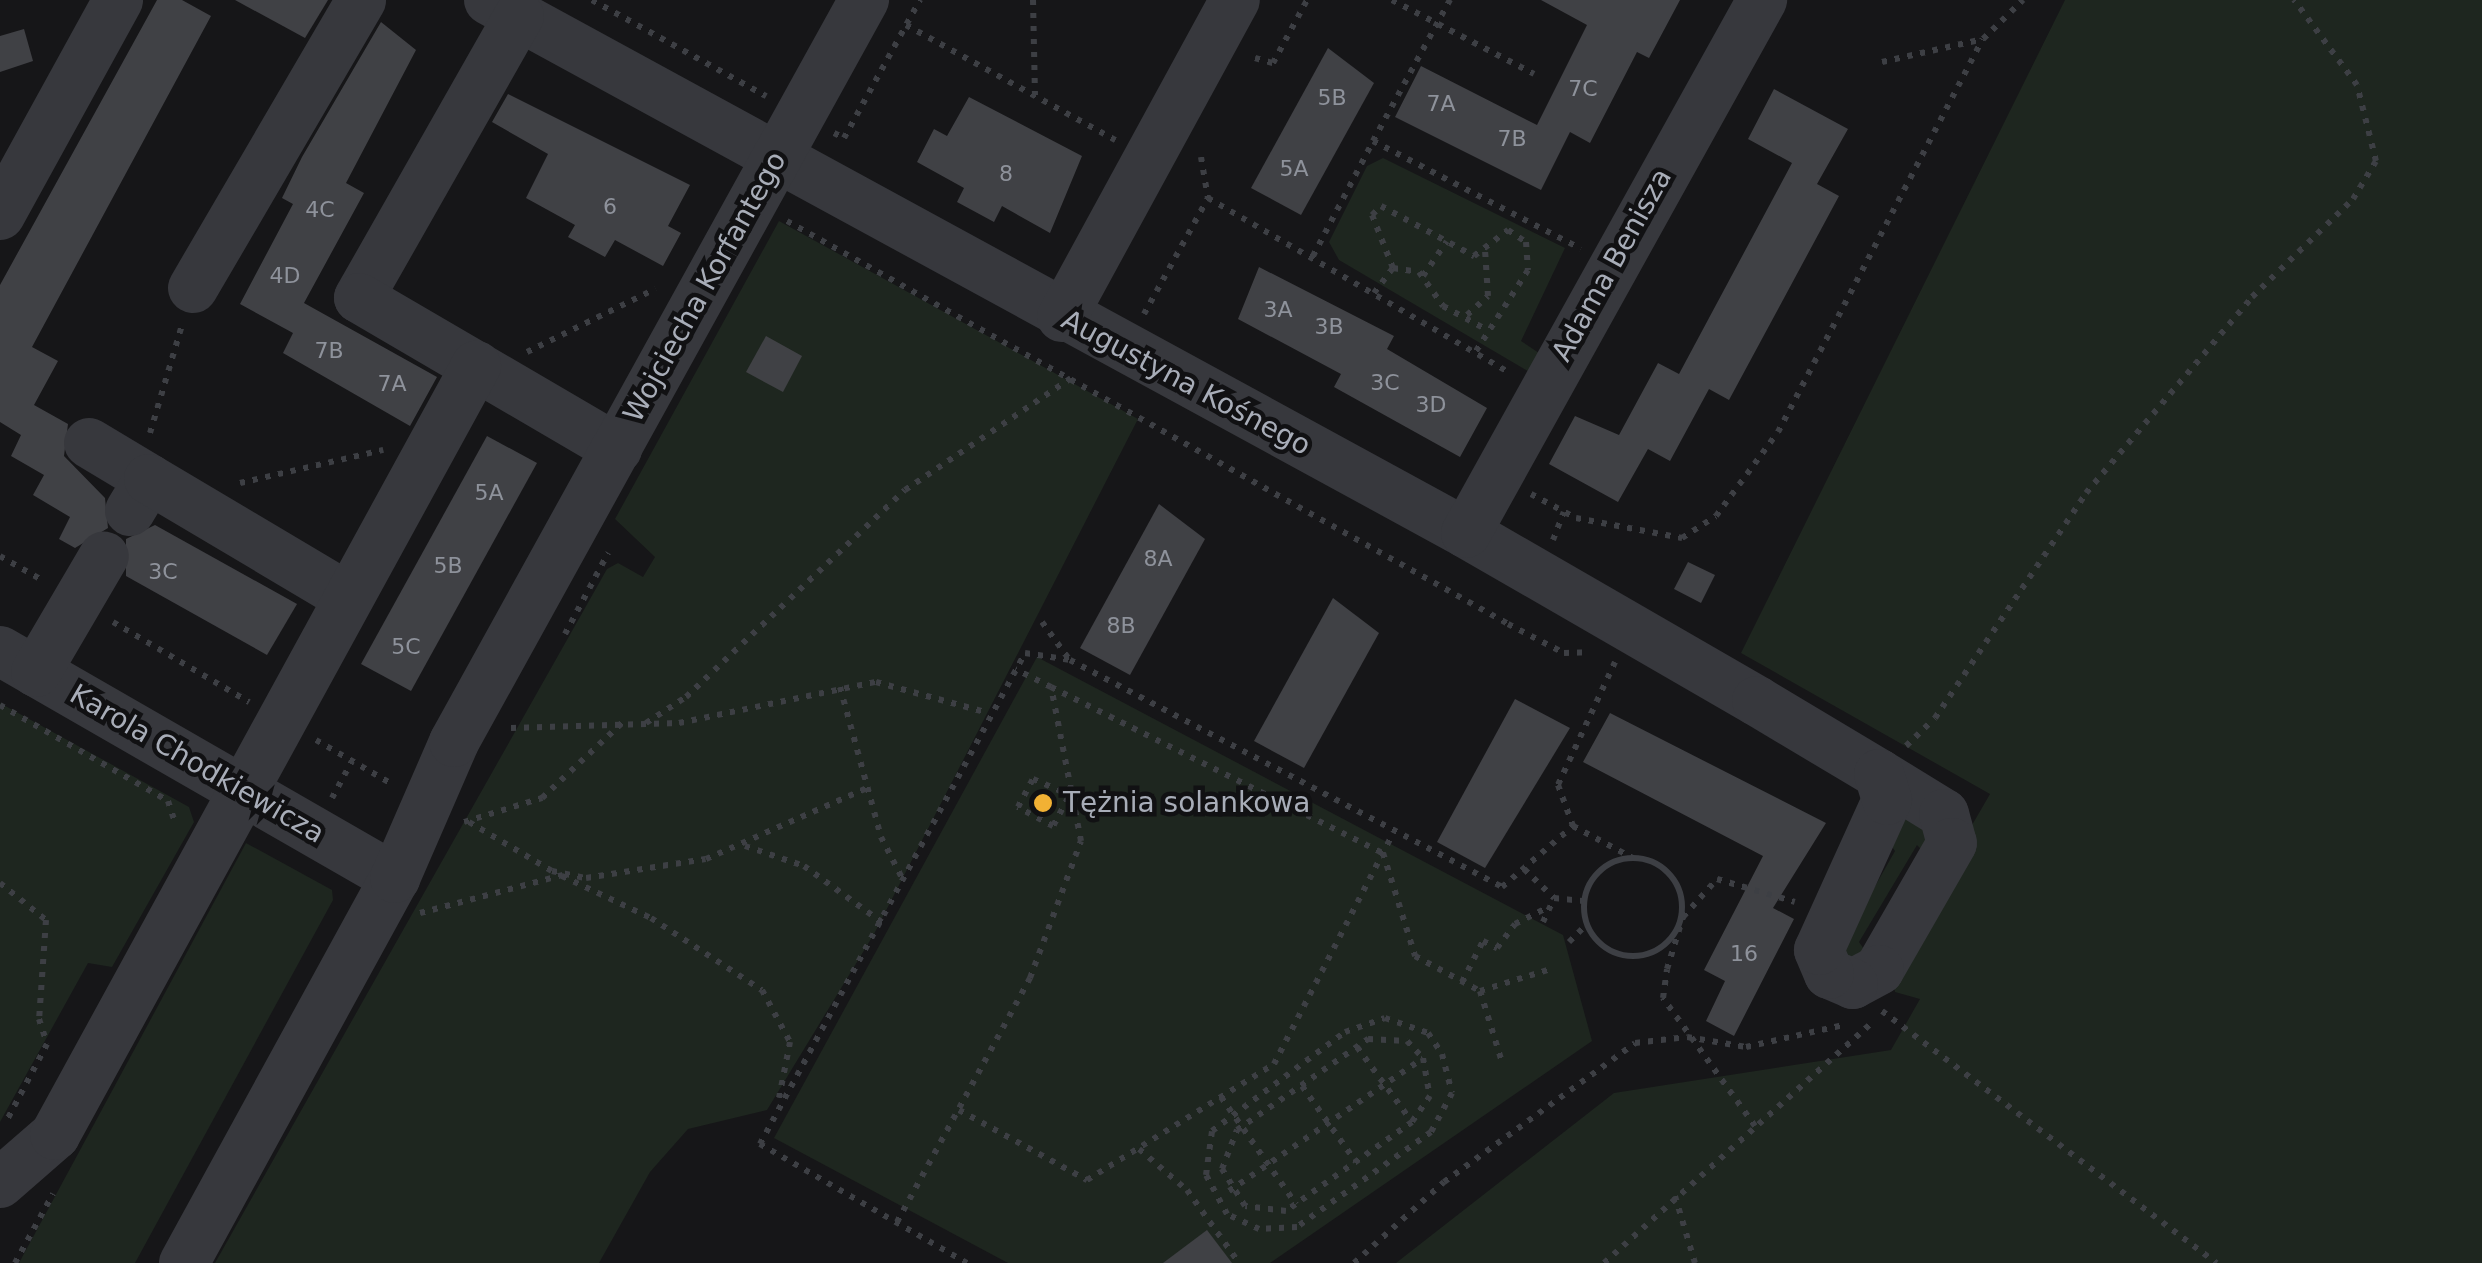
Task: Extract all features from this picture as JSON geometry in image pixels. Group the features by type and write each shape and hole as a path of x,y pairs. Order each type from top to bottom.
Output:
{"street":[{"path":"0,216 118,0"},
{"path":"193,288 360,0"},
{"name":"Wojciecha Korfantego","path":"538,14 359,298 617,449 864,0"},
{"path":"1062,317 1235,0"},
{"name":"Adama Benisza","path":"1466,532 1611,265 1762,0"},
{"name":"Augustyna Kośnego","path":"538,14 775,158 1062,317 1466,532 1944,814 1952,843 1879,970 1840,982"},
{"path":"0,1183 55,1134 436,438 480,369"},
{"path":"88,443 150,490 348,597"},
{"path":"184,1263 448,813 617,449"},
{"path":"18,661 78,601 104,556"},
{"name":"Karola Chodkiewicza","path":"18,661 241,790 397,897"},
{"path":"1840,982 1820,962 1821,934 1888,800 1879,774"}],"path":[{"path":"1034,0 1036,96"},
{"path":"1248,70 1257,54 1272,62 1307,0"},
{"path":"1392,0 1534,74"},
{"path":"1312,256 1450,0"},
{"path":"1516,486 1564,512 1682,538 1716,516 1778,432 1983,39 2023,0"},
{"path":"1879,774 1935,718 2086,493 2252,297 2353,198 2376,161 2357,85 2294,0"},
{"path":"906,26 1174,172 1197,164 1206,148"},
{"path":"1882,62 1983,39"},
{"path":"1373,141 1611,265"},
{"path":"1197,164 1208,198 1474,354 1543,390"},
{"path":"1124,350 1208,198"},
{"path":"755,202 1564,654 1618,656 1635,665"},
{"path":"1394,268 1372,215 1381,206 1474,256 1508,230 1531,256 1474,354"},
{"path":"1423,276 1447,241"},
{"path":"1467,315 1491,286 1485,249"},
{"path":"1374,293 1394,268"},
{"path":"1394,268 1423,276 1443,306 1467,315 1486,330"},
{"path":"480,369 676,279"},
{"path":"193,288 150,490 436,438"},
{"path":"646,723 686,697 906,490 1072,378"},
{"path":"1553,542 1564,512"},
{"path":"0,556 280,720 552,870 651,918 762,990 790,1042 778,1106"},
{"path":"1042,622 1070,660"},
{"path":"968,1263 760,1144 884,924 986,712 1025,653 1070,660 1502,887 1572,826"},
{"path":"1618,656 1558,785 1572,826 1678,886 1683,916 1663,998 1687,1037 1755,1126"},
{"path":"1015,669 1383,853 1415,956 1480,991 1554,968"},
{"path":"839,686 867,788 903,880"},
{"path":"511,728 646,723 745,713 839,686 913,688 986,712"},
{"path":"897,1222 1030,978 1081,842 1051,688"},
{"path":"0,704 168,801 178,833 208,850"},
{"path":"448,813 542,798 622,723"},
{"path":"1033,779 1071,798 1053,826 1018,807 1033,779"},
{"path":"397,897 706,859 867,788"},
{"path":"959,1110 1087,1180 1221,1097 1263,1070 1394,833"},
{"path":"744,845 804,866 884,924"},
{"path":"1634,859 1598,873 1584,901 1587,924 1600,944 1630,956 1661,946 1717,879 1736,878 1816,911"},
{"path":"1523,869 1554,898 1584,901"},
{"path":"0,883 46,920 39,1019 47,1044 0,1132"},
{"path":"1462,982 1482,941 1497,948 1515,924 1544,909 1554,898"},
{"path":"1544,909 1544,922"},
{"path":"1569,942 1587,924"},
{"path":"1840,982 2217,1263"},
{"path":"1480,991 1501,1059"},
{"path":"1604,1263 1898,1000"},
{"path":"1354,1263 1444,1182 1635,1043 1687,1037 1746,1047 1884,1013"},
{"path":"1385,1018 1428,1034 1452,1093 1431,1132 1297,1227 1277,1230 1244,1224 1215,1199 1206,1150 1232,1112 1273,1084 1345,1032 1385,1018"},
{"path":"1388,1037 1423,1058 1430,1096 1412,1122 1296,1204 1267,1213 1229,1191 1224,1150 1242,1128 1357,1047 1388,1037"},
{"path":"1357,1047 1412,1122"},
{"path":"1229,1191 1423,1058"},
{"path":"1263,1070 1273,1084"},
{"path":"1302,1086 1356,1162"},
{"path":"1221,1097 1296,1204"},
{"path":"1139,1149 1187,1190 1238,1263"},
{"path":"1675,1196 1695,1263"}],"shaded area":[{"path":"2065,0 2482,0 2482,1263 1396,1263 1614,1093 1891,1050 1920,999 1895,992 1891,965 1990,794 1741,653"},
{"path":"1383,158 1565,248 1521,341 1545,357 1533,374 1339,260 1329,242 1367,166"},
{"path":"779,221 1138,419 874,934 767,1110 688,1129 650,1172 599,1263 215,1263 607,569 618,563 643,577 655,557 615,519"},
{"path":"1037,657 1563,935 1592,1041 1270,1263 1008,1263 774,1138"},
{"path":"0,703 189,807 194,822 112,967 88,963 0,1122"},
{"path":"1891,818 1923,820 1933,861 1917,845 1859,942 1873,962 1831,964 1895,851 1880,830"},
{"path":"246,843 332,890 333,900 135,1263 19,1263"}],"building":[{"path":"157,0 182,0 211,16 32,347 58,361 34,405 68,424 64,456 105,498 108,528 75,548 59,539 70,517 33,495 44,475 11,456 21,435 0,422 0,285"},
{"path":"235,0 328,0 305,38"},
{"path":"1541,0 1680,0 1649,58 1637,52 1590,143 1570,132 1541,190 1395,117 1421,66 1537,125 1587,25"},
{"path":"381,22 416,50 346,183 364,193 304,303 437,377 410,426 283,353 293,333 240,304 293,204 282,198 302,157"},
{"path":"24,29 33,61 0,72 0,36"},
{"path":"1328,48 1374,83 1301,215 1251,188"},
{"path":"1774,89 1848,129 1817,184 1839,196 1729,400 1709,389 1670,461 1648,449 1618,502 1549,464 1575,416 1619,435 1658,363 1679,374 1792,163 1748,139"},
{"path":"508,94 690,185 668,226 681,233 663,266 615,240 605,257 568,237 575,225 526,198 548,154 492,122"},
{"path":"969,97 1082,156 1050,233 1002,206 994,222 957,202 964,188 917,162 934,129 947,136"},
{"path":"1259,267 1394,336 1387,349 1487,408 1460,457 1334,387 1341,374 1238,319"},
{"path":"766,336 802,356 783,392 746,372"},
{"path":"487,436 537,463 411,691 361,664"},
{"path":"1159,504 1205,539 1130,675 1080,648"},
{"path":"155,525 297,604 267,655 126,576 126,539"},
{"path":"1688,562 1715,575 1701,603 1674,589"},
{"path":"1333,598 1379,633 1304,768 1254,741"},
{"path":"1515,699 1570,728 1485,868 1437,842"},
{"path":"1610,713 1826,823 1773,908 1794,919 1734,1036 1706,1021 1725,981 1704,970 1763,856 1583,762"},
{"path":"1207,1230 1232,1263 1163,1263"}],"place":[{"name":"Tężnia solankowa","path":"1043,803"}]}
